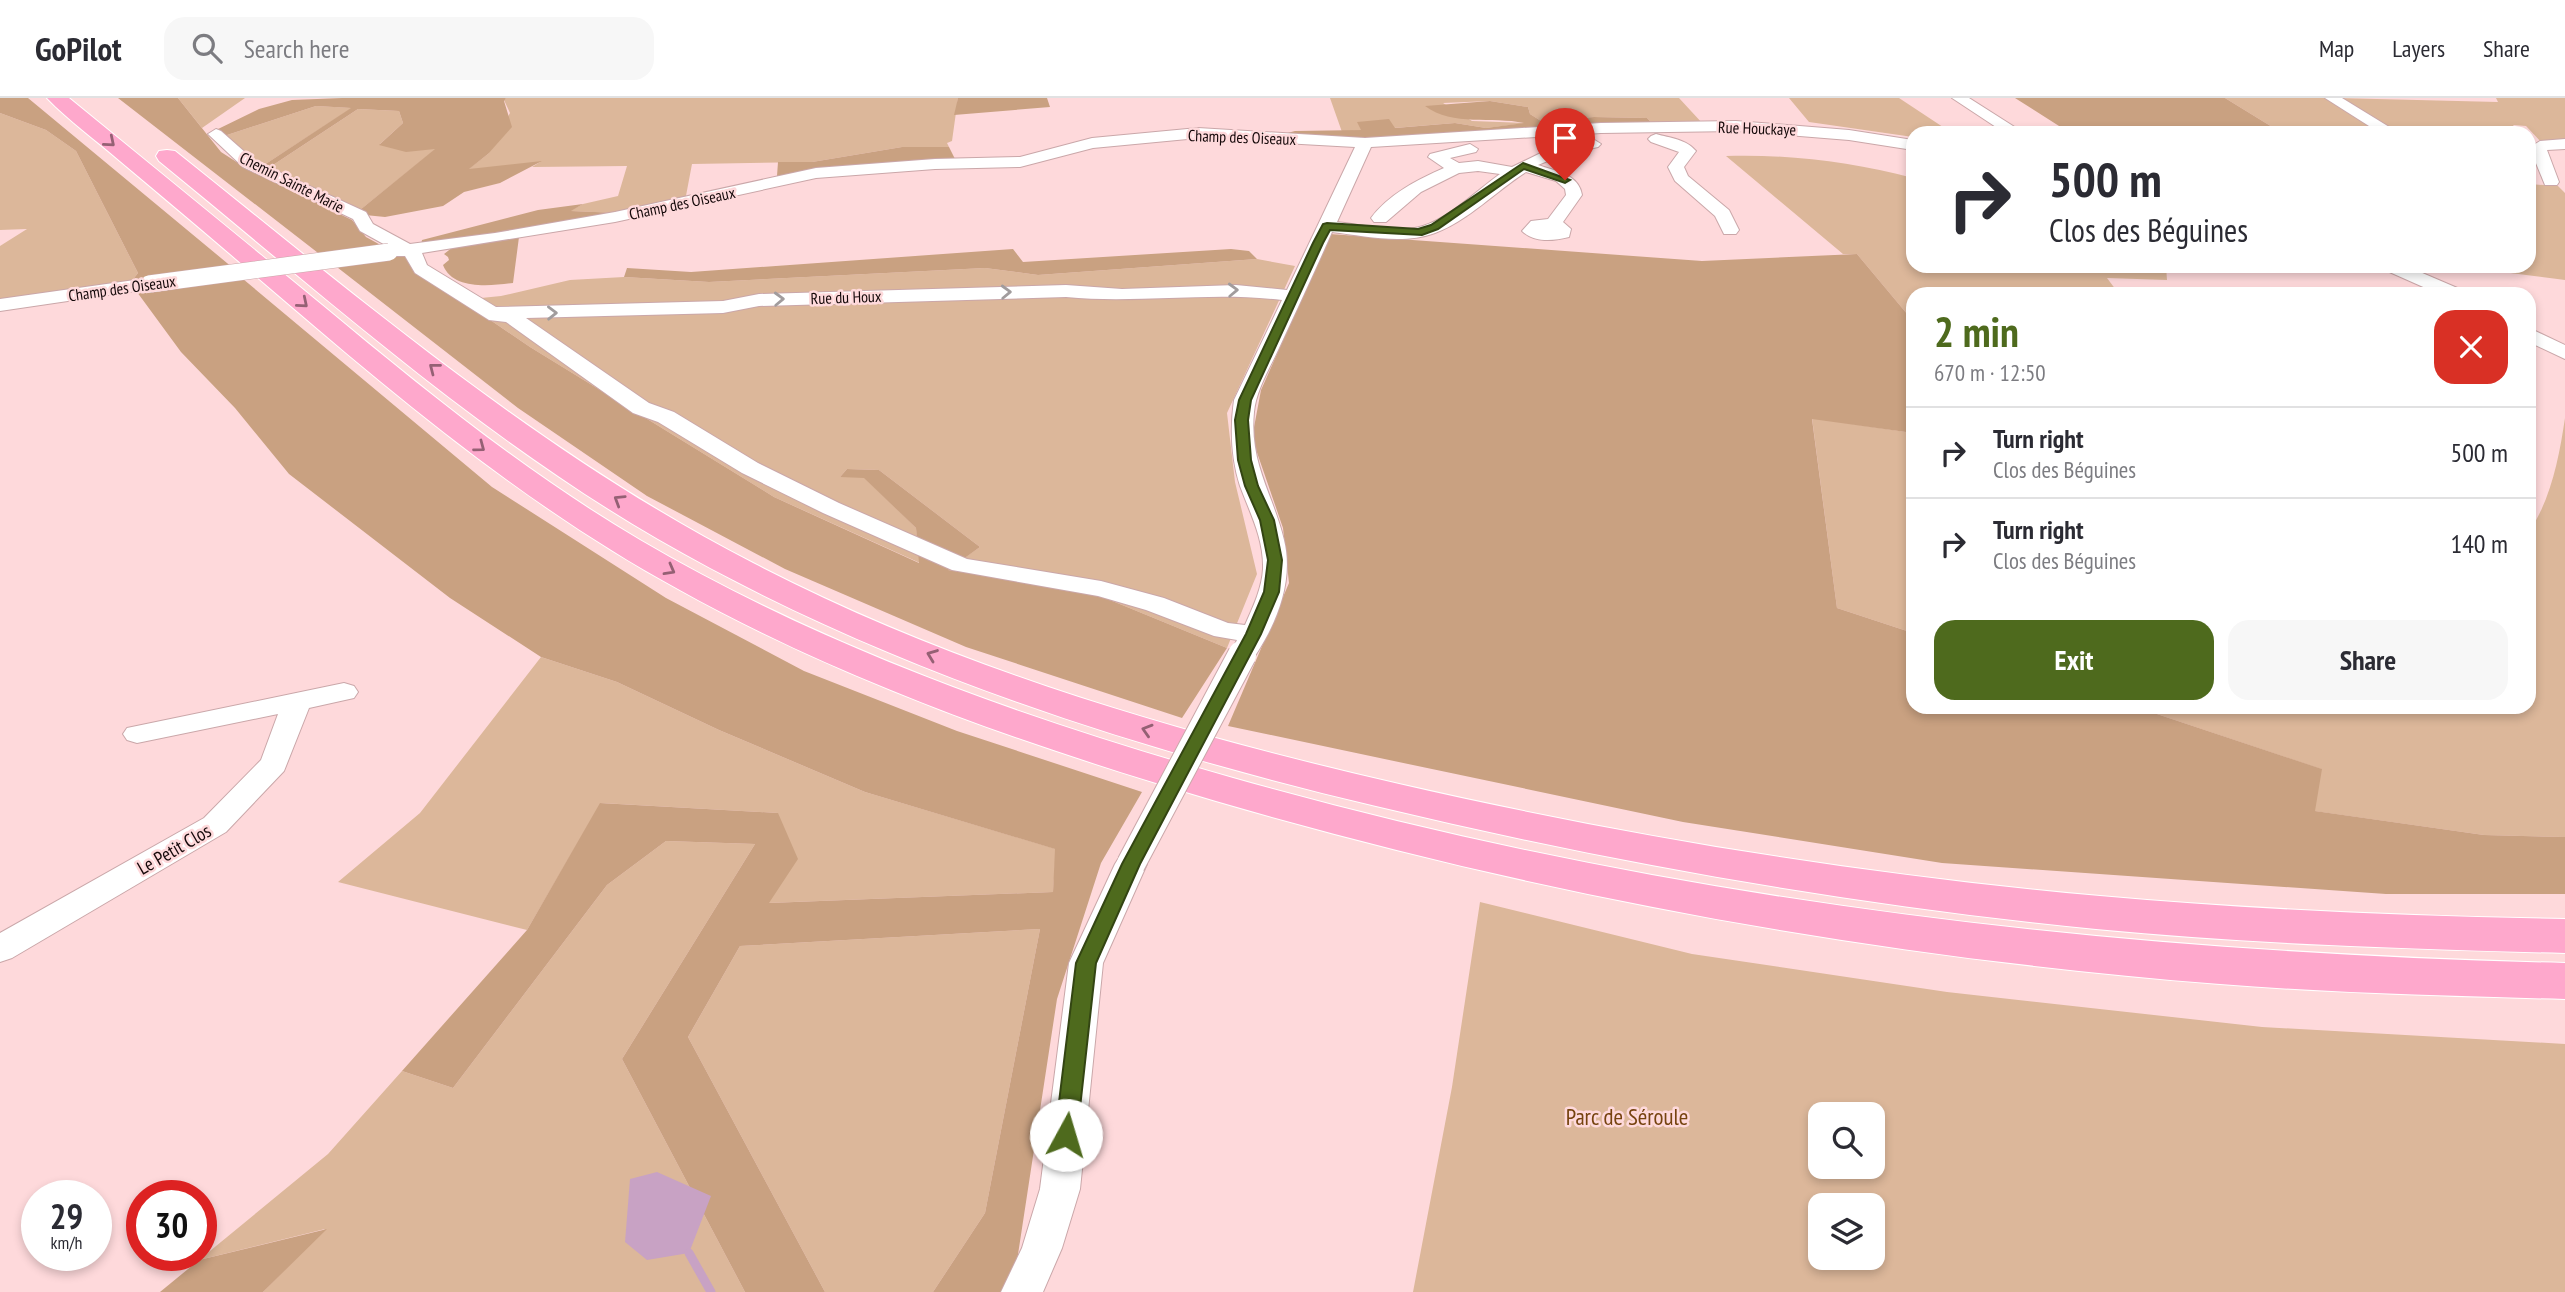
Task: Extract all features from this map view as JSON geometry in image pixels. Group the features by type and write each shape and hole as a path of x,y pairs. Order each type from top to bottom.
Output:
{"highway":[{"path":"57,98 473,442 534,487 631,548 753,615 891,677 1069,743 1274,805 1485,858 1677,897 1955,939 2176,963 2288,971 2565,981"},
{"path":"105,107 491,414 571,470 668,530 786,593 923,652 1093,713 1212,750 1529,830 1782,875 2061,910 2222,924 2427,934 2565,936"},
{"path":"1212,750 1353,774 1630,828 1845,863 1989,881 2239,903 2565,912"},
{"path":"1485,858 1590,894 1630,904 1723,923 1986,962 2315,992 2565,1002"}],"street":[{"path":"1959,98 2005,126"},
{"path":"2332,98 2379,126"},
{"path":"1656,139 1680,126"},
{"name":"Rue Houckaye","path":"1601,128 1680,126 1809,131 1906,144"},
{"name":"Champ des Oiseaux","path":"0,305 397,251 615,217 731,194 816,173 935,164 1020,162 1092,143 1198,133 1365,143 1601,128"},
{"name":"Chemin Sainte Marie","path":"216,134 249,164 360,216 366,226 397,251 414,253 417,265 437,280 496,316 511,317 641,408 666,417 750,468 831,508 961,565 1101,589 1155,604 1223,630 1248,645"},
{"path":"1327,226 1419,232 1446,220 1518,169 1552,152 1581,145 1656,139 1682,146 1688,151 1676,167 1677,172 1723,214 1739,236"},
{"path":"1456,169 1436,158 1511,142"},
{"path":"1022,1292 1042,1248 1060,1189 1086,963 1131,864 1248,645 1272,592 1275,560 1267,520 1244,460 1241,420 1245,400 1365,143"},
{"path":"2551,183 2539,151 2540,146 2565,144"},
{"path":"1380,218 1395,202 1415,188 1456,169 1479,166 1518,169 1562,178 1573,187 1574,195 1553,224"},
{"name":"Rue du Houx","path":"436,245 437,271 505,314 723,307 759,300 1066,290 1097,295 1242,290 1293,296"},
{"path":"2415,273 2442,287"},
{"path":"2536,338 2565,353"},
{"path":"137,734 344,692"},
{"name":"Le Petit Clos","path":"0,949 215,825 274,764 297,701"}],"green space":[{"path":"178,98 245,98 202,128"},
{"path":"958,98 952,141 947,143 949,147 902,147 812,162 692,164 685,201 619,213 570,211 583,204 618,196 627,166 532,167 540,162 467,170 488,154 510,113 504,100"},
{"path":"1330,98 1679,98 1703,124 1653,124 1647,118 1594,117 1541,121 1530,114 1528,107 1490,101 1443,103 1472,121 1529,123 1486,128 1455,123 1394,128 1358,122 1362,130 1342,132"},
{"path":"1789,98 1899,98 1941,126 1906,126 1906,136 1809,122"},
{"path":"2225,98 2325,98 2373,126 2271,126"},
{"path":"2336,98 2498,102 2496,98 2565,98 2565,142 2542,143 2536,137 2536,126 2384,126"},
{"path":"316,106 352,108 261,167 224,136"},
{"path":"358,109 399,111 403,123 380,144 436,149 355,214 267,169"},
{"path":"0,113 46,130 76,151 138,273 131,282 0,303 0,246 27,229 0,230"},
{"path":"1726,156 1820,160 1906,176 1906,273 2166,273 2167,280 2107,278 2114,287 1906,287 1906,313 1857,254 1843,254"},
{"path":"2536,184 2558,186 2565,193 2565,280 2510,273 2536,273"},
{"path":"1257,259 1295,266 1227,413 1235,482 1257,574 1227,648 1088,591 947,570 980,547 879,470 847,469 840,477 864,477 916,528 920,563 774,497 530,347 461,300 501,296 570,280 624,277 709,282 985,268 1038,275"},
{"path":"1812,418 1906,432 1906,631 1837,608"},
{"path":"2565,418 2565,837 2484,835 2314,811 2321,769 2157,714 2536,714 2536,521 2557,463"},
{"path":"541,657 617,682 719,730 865,792 1056,849 1053,892 768,903 778,813 601,803 527,930 338,882 420,813"},
{"path":"666,841 755,844 622,1059 745,1292 263,1292 325,1229 217,1256 217,1245 328,1154 402,1071 453,1088 607,885"},
{"name":"Parc de Séroule","path":"1480,902 1692,954 1947,992 2262,1027 2565,1044 2565,1292 1413,1292 1452,1087"},
{"path":"1040,929 985,1213 933,1292 825,1292 688,1037 740,946"}],"shaded area":[{"path":"0,98 28,98 233,268 131,282 138,273 76,151 46,130 0,113"},
{"path":"118,98 178,98 221,152 249,170 352,220 366,237 386,248 322,256"},
{"path":"506,98 504,101 512,127 488,154 469,169 542,161 500,183 464,192 443,206 385,217 355,214 435,149 406,152 379,145 403,123 399,111 358,109 267,169 261,167 351,108 316,106 224,136 216,130 259,109 292,100"},
{"path":"958,98 1047,98 1050,107 954,115"},
{"path":"2015,98 2225,98 2271,126 2059,126"},
{"path":"1490,101 1528,107 1530,114 1541,121 1594,117 1647,118 1653,124 1405,139 1276,136 1295,131 1361,130 1357,122 1389,119 1395,128 1455,123 1486,128 1524,123 1448,117 1425,106"},
{"path":"902,147 949,147 957,163 907,162 777,176 778,162 812,162"},
{"path":"583,204 571,211 619,213 421,245 422,240 538,210"},
{"path":"1330,234 1702,261 1857,254 1906,313 1906,432 1812,419 1837,608 1906,631 1906,714 2157,714 2322,769 2315,811 2484,835 2565,837 2565,894 2386,894 1942,863 1683,822 1228,726 1289,583 1283,528 1252,438 1261,390"},
{"path":"519,237 513,283 483,285 463,282 455,279 443,265 449,260 444,254 453,247"},
{"path":"1013,249 1023,262 1231,249 1249,251 1257,259 1038,275 985,268 709,282 624,277 627,268 691,272"},
{"path":"405,254 414,268 530,347 774,497 919,563 916,528 864,478 840,477 847,469 879,470 980,547 948,570 1088,591 1227,648 1182,718 966,647 785,569 647,496 518,408 333,264"},
{"path":"243,279 492,487 666,598 804,671 957,731 1142,792 1101,863 1057,999 1015,1274 1003,1292 933,1292 985,1213 1040,929 740,946 688,1037 825,1292 745,1292 622,1059 755,844 666,841 607,885 453,1088 402,1071 527,930 600,803 778,813 798,859 769,903 1053,892 1055,849 865,792 719,730 617,682 541,657 450,598 289,474 235,408 181,352 137,292"},
{"path":"657,1172 711,1196 689,1253 647,1260 625,1242 630,1179"},
{"path":"327,1229 263,1292 160,1292 186,1271 217,1271 217,1256"}],"waterway":[{"path":"689,1253 711,1292"}],"route":[{"path":"1066,1135 1086,963 1131,864 1254,634 1272,592 1275,560 1267,520 1244,460 1241,420 1245,400 1309,260 1327,226 1419,232 1435,227 1523,166 1565,180"}]}
